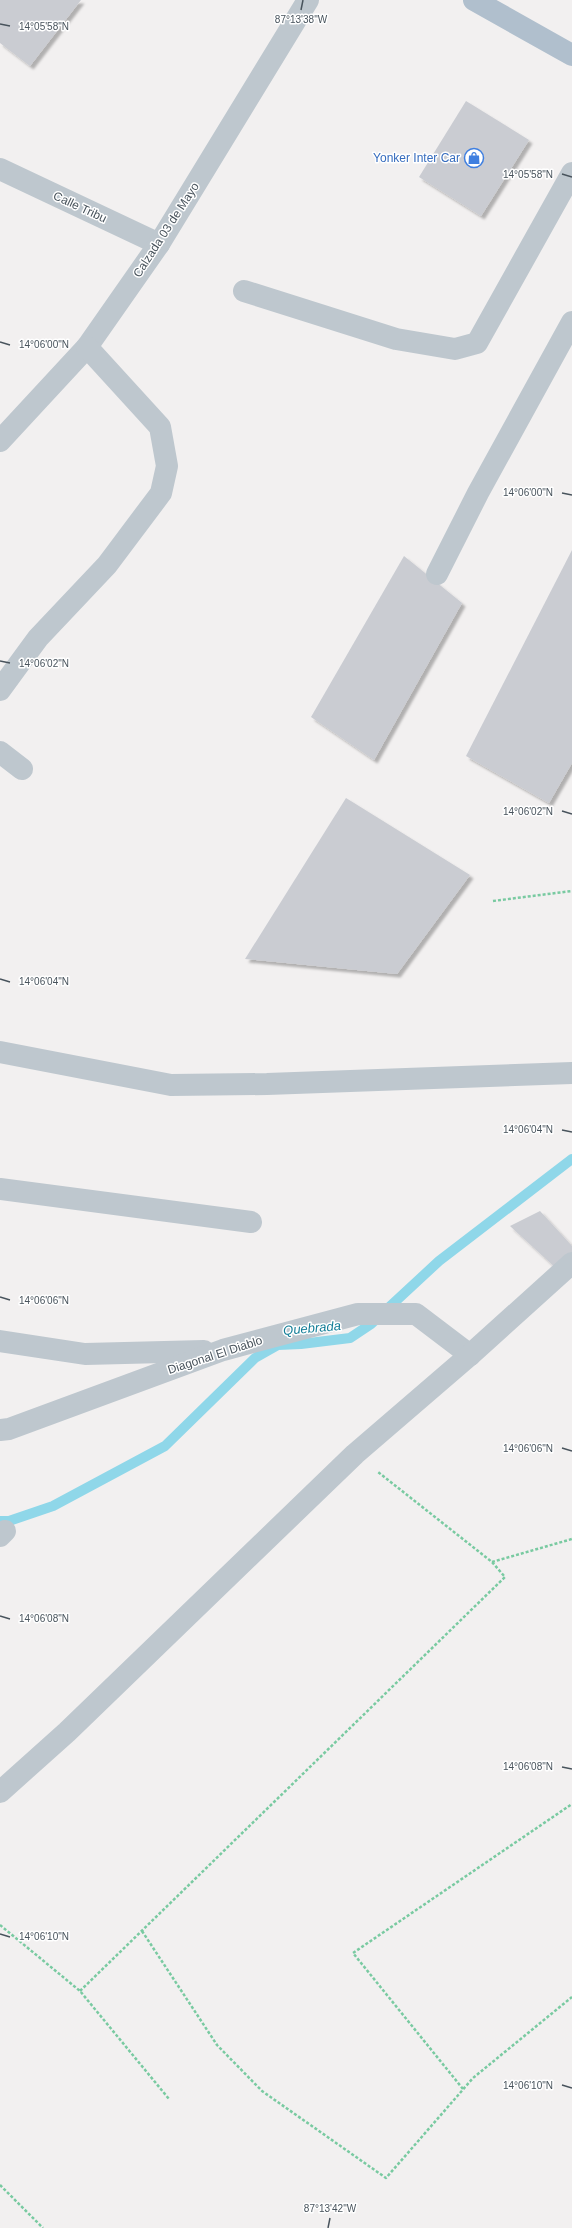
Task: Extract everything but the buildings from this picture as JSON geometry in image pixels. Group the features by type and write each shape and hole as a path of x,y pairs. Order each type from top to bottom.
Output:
{"main road":[{"path":"474,0 572,55"}],"street":[{"name":"Calzada 03 de Mayo","path":"0,441 87,347 159,244 308,0"},
{"name":"Calle Tribu","path":"1,172 159,244"},
{"path":"244,291 396,339 455,349 477,343 572,173"},
{"path":"437,574 478,493 572,322"},
{"path":"0,690 38,638 107,565 161,493 167,466 160,427 87,347"},
{"path":"0,752 22,769"},
{"path":"0,1052 171,1084 267,1084 572,1073"},
{"path":"0,1189 251,1222"},
{"path":"0,1792 67,1732 355,1454 470,1355 572,1263"},
{"name":"Diagonal El Diablo","path":"0,1430 9,1429 223,1350 358,1314 416,1314 470,1355"},
{"path":"0,1340 85,1354 223,1350"}],"path":[{"path":"493,901 572,891"},
{"path":"80,1992 506,1577 492,1562 355,1454"},
{"path":"492,1562 572,1539"},
{"path":"463,2089 353,1953 572,1804"},
{"path":"0,1925 80,1992 169,2099"},
{"path":"142,1931 217,2045 262,2091 386,2178 472,2078 572,1997"},
{"path":"0,2185 44,2228"}],"waterway":[{"name":"Quebrada","path":"0,1521 9,1521 53,1506 165,1446 255,1358 278,1345 301,1344 350,1338 371,1324 439,1261 572,1159"}],"place":[{"name":"Yonker Inter Car","path":"474,158"}]}
